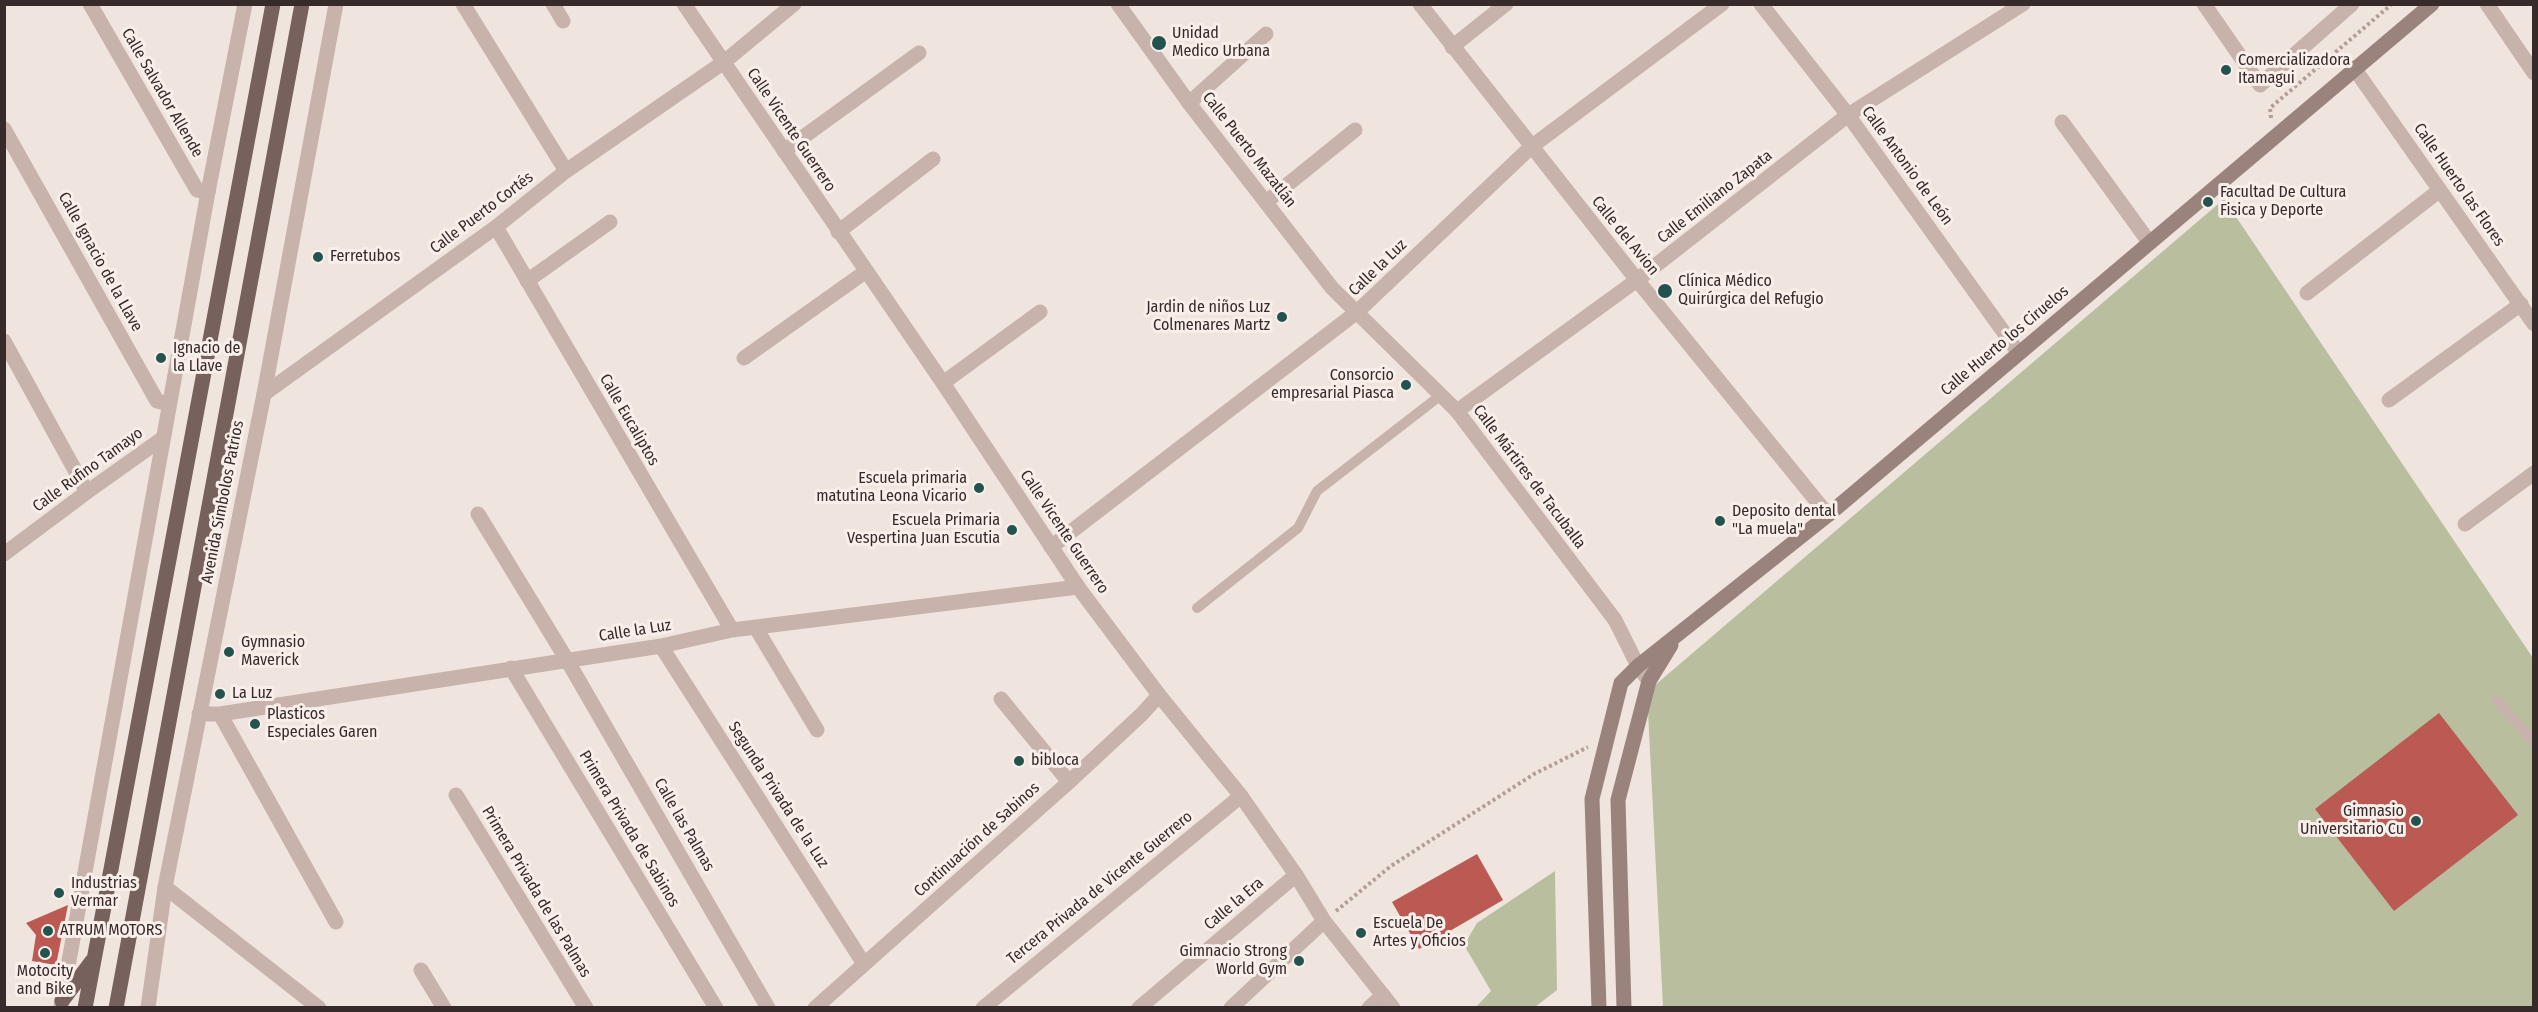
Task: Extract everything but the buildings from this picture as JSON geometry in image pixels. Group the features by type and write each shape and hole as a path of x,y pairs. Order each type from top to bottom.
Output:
{"main road":[{"path":"85,1008 273,4"},
{"name":"Avenida Símbolos Patrios","path":"116,1008 302,4"},
{"name":"Calle Huerto los Ciruelos","path":"1599,1008 1592,800 1621,683 1638,666 1828,515 2432,4"},
{"name":"Calle Huerto los Ciruelos","path":"1624,1008 1618,800 1649,681 1676,638"},
{"path":"61,1004 93,959"}],"street":[{"name":"Calle Salvador Allende","path":"90,4 197,190 208,192"},
{"name":"Avenida Símbolos Patrios","path":"148,1008 165,886 264,394 336,4"},
{"path":"463,4 566,171"},
{"path":"553,4 563,21"},
{"name":"Calle Vicente Guerrero","path":"684,4 943,383 1078,587 1159,695 1241,796 1296,875 1324,921 1393,1008"},
{"name":"Calle Puerto Cortés","path":"264,394 496,227 566,171 724,62 794,4"},
{"name":"Calle Puerto Mazatlán","path":"1118,4 1189,103 1332,288 1357,312"},
{"name":"Calle del Avion","path":"1420,4 1637,280 1828,515"},
{"path":"1452,47 1506,4"},
{"name":"Calle la Luz","path":"1051,547 1357,312 1531,147 1722,4"},
{"name":"Calle Antonio de León","path":"1761,4 1848,115 2018,352"},
{"name":"Calle Emiliano Zapata","path":"1457,411 1637,280 1848,115 2023,4"},
{"path":"2204,4 2260,85 2352,4"},
{"path":"2487,4 2534,73"},
{"path":"61,1004 169,404 244,5"},
{"path":"1189,103 1266,34"},
{"path":"784,151 919,52"},
{"name":"Calle Huerto las Flores","path":"2354,68 2534,324"},
{"path":"2062,122 2149,242"},
{"name":"Calle Ignacio de la Llave","path":"4,129 157,401 169,404"},
{"path":"1266,202 1355,130"},
{"path":"838,232 933,159"},
{"path":"2307,293 2440,190"},
{"path":"527,281 610,222"},
{"name":"Calle Eucaliptos","path":"496,227 732,630"},
{"path":"744,358 865,272"},
{"path":"2389,400 2521,304"},
{"path":"943,383 1040,312"},
{"name":"Calle Mártires de Tacuballa","path":"1357,312 1457,411 1615,620 1638,666 1649,681"},
{"path":"4,341 87,492"},
{"name":"Calle Rufino Tamayo","path":"4,554 163,438"},
{"path":"2465,524 2534,473"},
{"name":"Calle las Palmas","path":"478,514 567,660 768,1008"},
{"name":"Calle la Luz","path":"199,714 220,714 661,646 732,630 1078,587"},
{"path":"756,628 817,730"},
{"name":"Segunda Privada de la Luz","path":"661,646 864,964"},
{"name":"Primera Privada de Sabinos","path":"512,668 716,1008"},
{"name":"Continuación de Sabinos","path":"815,1008 1069,782 1142,714 1159,695"},
{"path":"1001,699 1069,782"},
{"path":"220,714 336,922"},
{"name":"Primera Privada de las Palmas","path":"456,795 586,1008"},
{"name":"Tercera Privada de Vicente Guerrero","path":"983,1008 1241,796"},
{"name":"Calle la Era","path":"1139,1008 1296,875"},
{"path":"165,886 319,1008"},
{"path":"1231,1008 1324,921"},
{"path":"421,970 444,1008"},
{"path":"1369,1008 1383,995"}],"lane":[{"path":"1197,608 1298,528 1317,491 1441,395"},
{"path":"2497,700 2534,743"}],"path":[{"path":"2273,137 2270,108 2392,4"},
{"path":"1324,921 1391,866 1534,774 1608,737"}],"green space":[{"path":"2224,199 2533,658 2533,1007 1663,1007 1647,692"},
{"path":"1555,871 1557,990 1535,1007 1476,1007 1491,991 1464,945 1477,923"}],"place":[{"name":"Unidad Medico Urbana","path":"1159,43"},
{"name":"Comercializadora Itamagui","path":"2226,70"},
{"name":"Facultad De Cultura Fisica y Deporte","path":"2208,202"},
{"name":"Ferretubos","path":"318,257"},
{"name":"Clínica Médico Quirúrgica del Refugio","path":"1665,291"},
{"name":"Jardin de niños Luz Colmenares Martz","path":"1282,317"},
{"name":"Ignacio de la Llave","path":"161,358"},
{"name":"Consorcio empresarial Piasca","path":"1406,385"},
{"name":"Escuela primaria matutina Leona Vicario","path":"979,488"},
{"name":"Deposito dental \"La muela\"","path":"1720,521"},
{"name":"Escuela Primaria Vespertina Juan Escutia","path":"1012,530"},
{"name":"Gymnasio Maverick","path":"229,652"},
{"name":"La Luz","path":"220,694"},
{"name":"Plasticos Especiales Garen","path":"255,724"},
{"name":"bibloca","path":"1019,761"},
{"name":"Gimnasio Universitario Cu","path":"2416,821"},
{"name":"Industrias Vermar","path":"59,893"},
{"name":"ATRUM MOTORS","path":"48,931"},
{"name":"Escuela De Artes y Oficios","path":"1361,933"},
{"name":"Motocity and Bike","path":"45,953"},
{"name":"Gimnacio Strong World Gym","path":"1299,961"}]}
